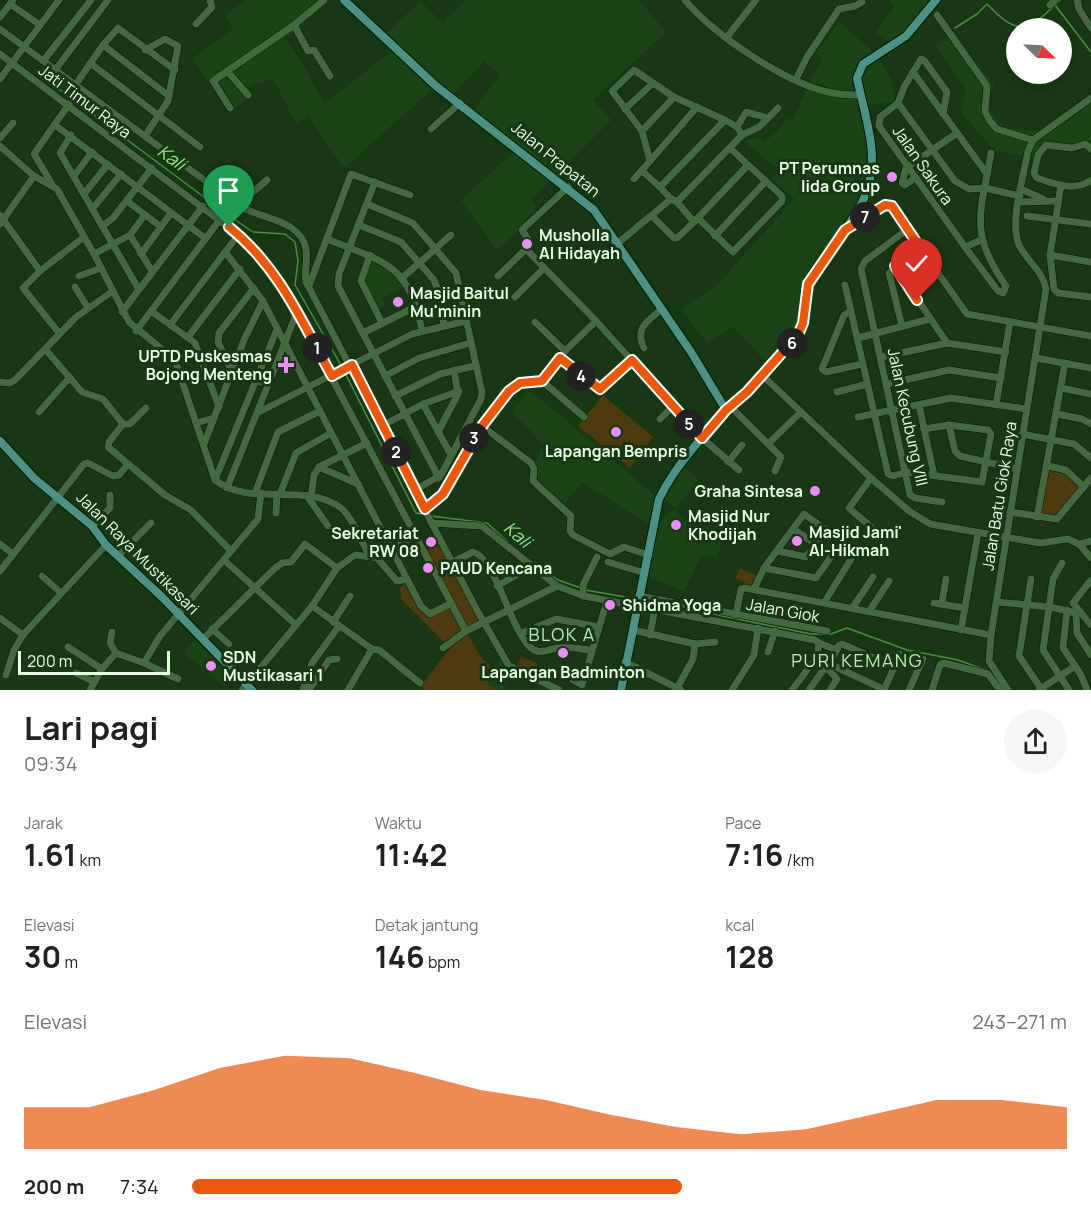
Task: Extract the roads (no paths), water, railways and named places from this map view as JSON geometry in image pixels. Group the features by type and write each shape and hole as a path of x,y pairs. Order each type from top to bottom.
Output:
{"main road":[{"name":"Jalan Prapatan","path":"344,0 436,86 568,187 594,210 728,408"},
{"path":"621,690 659,499 702,438 798,335 803,323 808,284 864,201 873,166 873,152 857,78 863,64 906,36 936,0"},
{"name":"Jalan Raya Mustikasari","path":"0,441 34,478 92,526 106,545 203,639 246,688"}],"street":[{"path":"0,79 58,0"},
{"path":"50,65 91,0"},
{"path":"50,65 108,0"},
{"path":"196,24 212,7 210,0"},
{"path":"230,108 213,83 294,25 324,0"},
{"path":"685,0 697,14 756,59 796,79 833,93 861,95"},
{"path":"728,37 756,0"},
{"path":"1077,0 1079,9 1091,28"},
{"path":"0,17 12,2 40,26"},
{"path":"796,79 807,57 840,9 862,2"},
{"path":"937,15 987,86 985,112 990,121 997,129 1033,140"},
{"path":"294,25 308,51 314,50 330,76"},
{"path":"76,84 103,45 120,28 145,50 175,70"},
{"path":"0,29 236,203 296,231 306,249 305,276 309,286 349,366 509,666 559,690"},
{"path":"145,50 165,39 170,39 178,46 169,96 160,117 145,136"},
{"path":"103,45 169,96"},
{"name":"Jati Timur Raya","path":"0,54 14,60 20,68 203,206 223,215 238,235 256,250 272,270 334,375 466,632"},
{"path":"944,114 947,92 921,59 898,103 955,181 963,188 985,188 1058,201"},
{"path":"90,63 200,147"},
{"path":"650,161 642,131 612,93 612,88 636,70 652,84 674,97 737,127 742,135"},
{"path":"227,71 248,95"},
{"path":"913,72 987,174"},
{"path":"625,109 652,84"},
{"path":"642,131 674,97"},
{"path":"1020,196 1028,151 1033,140 1091,98"},
{"name":"Jalan Sakura","path":"898,103 878,121 907,167 998,291 1006,290 1006,286 990,263 981,240"},
{"path":"69,104 33,154 102,268 122,312 136,331 175,360 215,480 227,488 258,493 309,496 342,508 372,557"},
{"path":"431,129 460,104"},
{"path":"634,179 697,108"},
{"path":"618,243 674,200 742,135 754,131 778,108"},
{"path":"737,127 746,112 768,118"},
{"path":"660,187 724,120"},
{"path":"0,138 13,123"},
{"path":"55,125 205,238"},
{"path":"915,178 903,185 904,172 907,167 957,133"},
{"path":"71,135 60,153 104,225 111,243 138,288"},
{"path":"1091,149 1085,144 1072,148 1043,146 1038,155 1035,176 1061,185 1081,186 1091,180"},
{"path":"0,146 34,176 53,187"},
{"path":"642,171 730,251 735,251 782,201 782,196 730,148"},
{"path":"74,176 92,152"},
{"path":"965,247 981,240 980,223 991,153"},
{"path":"84,194 108,164"},
{"path":"652,216 675,238 696,220 748,165"},
{"path":"104,225 127,201 152,168"},
{"path":"93,208 121,174"},
{"path":"309,286 351,174 410,195"},
{"path":"34,176 1,220 40,271"},
{"path":"136,331 223,215 267,180"},
{"path":"715,236 766,180"},
{"path":"375,182 339,274 338,286 439,478"},
{"path":"1061,185 1050,255 1055,291 1091,297"},
{"path":"498,276 531,244 522,230 568,187"},
{"path":"1020,196 1046,200"},
{"name":"Jalan Batu Giok Raya","path":"1008,690 989,662 991,635 1046,289 1042,277 1017,239 1015,222 1020,196"},
{"path":"127,201 161,227"},
{"path":"367,204 411,222 458,279 474,366 483,395 439,478 415,490"},
{"path":"845,230 889,204 967,314 1091,336"},
{"path":"122,312 138,288 203,206"},
{"path":"141,254 171,213"},
{"path":"94,254 111,243 130,236 144,216"},
{"path":"1028,216 1091,224"},
{"path":"359,225 401,242 419,262 438,288 444,326"},
{"name":"Jalan Kecubung VIII","path":"908,229 862,265 912,496 942,502"},
{"path":"170,325 238,235"},
{"path":"400,279 451,235"},
{"path":"130,236 152,272"},
{"path":"58,333 23,288 40,271 84,237"},
{"path":"327,239 383,261 400,279 417,306 422,331"},
{"path":"526,249 596,321 702,438 739,470"},
{"path":"902,326 889,275 895,266 921,249"},
{"path":"226,253 262,301 427,614 433,614 450,604"},
{"path":"370,255 360,281 382,323"},
{"path":"1050,255 1091,262"},
{"path":"895,266 947,343"},
{"path":"79,276 102,268"},
{"path":"515,297 544,268"},
{"path":"188,337 240,269"},
{"path":"846,285 888,474 892,476 907,472 980,482 991,434 988,430 949,425 924,429"},
{"path":"75,286 88,308"},
{"path":"254,288 218,337 228,366 268,384"},
{"path":"0,382 12,383 46,350 58,333 112,291"},
{"path":"204,444 262,301"},
{"path":"363,333 417,306"},
{"path":"644,348 640,336 641,327 662,309"},
{"path":"151,311 196,345 219,407"},
{"path":"851,311 844,315 822,369 826,372 862,364"},
{"path":"227,488 297,312"},
{"path":"858,338 930,319"},
{"path":"256,413 422,331 466,321"},
{"path":"542,381 564,351 596,321"},
{"path":"996,405 1010,321"},
{"path":"535,322 564,351"},
{"path":"215,480 277,328"},
{"path":"385,376 419,358 470,343"},
{"path":"882,357 947,343 1006,351"},
{"path":"46,350 81,392 103,399 123,424"},
{"path":"560,358 600,389 632,360"},
{"path":"1036,358 1091,368"},
{"path":"1036,517 1048,466 1065,363"},
{"path":"395,396 420,381 474,366"},
{"path":"438,432 459,391 454,370"},
{"path":"887,384 955,370 1001,378"},
{"path":"762,375 871,478 909,511 930,524 1040,543 1068,539 1079,544 1091,558"},
{"path":"39,412 70,377"},
{"path":"428,516 451,483 482,426 514,387 525,382 542,381 584,417"},
{"path":"837,392 867,384"},
{"path":"1061,388 1091,394"},
{"path":"382,426 423,404 459,391"},
{"path":"858,417 951,398 1026,409"},
{"path":"423,404 451,455"},
{"path":"919,405 934,475"},
{"path":"660,419 673,406"},
{"path":"123,424 130,424 146,408"},
{"path":"728,408 781,457 775,471"},
{"path":"144,663 160,636 258,519 258,493 278,432 320,411"},
{"path":"768,444 801,412"},
{"path":"1056,414 1082,419 1091,424"},
{"path":"196,423 214,418"},
{"path":"123,424 108,445 165,495 191,510 231,551"},
{"path":"949,425 957,454 1017,469"},
{"path":"482,426 531,463 534,469 533,481 572,516 570,531 573,535 610,554 624,547 649,555"},
{"path":"276,513 278,494 296,453 331,433"},
{"path":"1023,434 1074,444 1091,458"},
{"path":"328,526 309,496 314,475 319,468 367,443"},
{"path":"728,462 742,445"},
{"path":"0,571 85,463 113,476 119,475 128,464"},
{"path":"1048,466 1062,468 1084,487"},
{"path":"319,468 358,484"},
{"path":"871,478 849,508 878,533"},
{"path":"1010,512 1058,519 1091,478"},
{"path":"92,526 110,508 110,495"},
{"path":"754,589 764,568 804,514 855,549 855,555 824,603"},
{"path":"428,516 482,526 557,586 607,601 638,600 655,608 815,640 837,650"},
{"path":"118,556 150,523"},
{"path":"793,529 816,544"},
{"path":"778,550 806,557 827,529"},
{"path":"960,630 978,533"},
{"path":"392,549 415,536"},
{"path":"764,568 816,578 843,540"},
{"path":"1079,544 1091,541"},
{"path":"203,639 282,563 291,562 306,543 337,568"},
{"path":"0,544 14,554"},
{"path":"6,675 14,650 23,635 106,545"},
{"path":"453,562 476,552 489,568 506,581"},
{"path":"246,688 312,606 337,568 355,555 377,558 397,581 407,579"},
{"path":"583,592 597,557"},
{"path":"224,560 296,625"},
{"path":"608,562 645,573"},
{"path":"1062,563 1053,579 1043,650 1069,690"},
{"path":"497,586 531,567"},
{"path":"489,568 522,633 537,651 570,648 590,650"},
{"path":"42,576 61,593"},
{"path":"853,607 873,577"},
{"path":"944,604 942,602 946,579"},
{"path":"1031,579 1019,656 1041,690 1075,666"},
{"path":"1091,580 1073,603 1091,625"},
{"path":"870,610 889,582"},
{"path":"443,648 484,622 557,586"},
{"path":"736,615 741,589 754,589 991,635"},
{"path":"303,690 312,663 350,596"},
{"name":"Jalan Giok","path":"638,600 826,631"},
{"path":"573,680 582,685 590,650 607,601"},
{"path":"997,602 1050,607 1076,614 1077,633 1091,655"},
{"path":"934,603 964,608"},
{"path":"312,606 372,649 378,650 420,683"},
{"path":"650,635 655,608"},
{"path":"1066,610 1063,648 1087,690"},
{"path":"522,633 556,619 599,627"},
{"path":"1,621 23,635"},
{"path":"732,690 754,655 758,628"},
{"path":"212,629 229,644"},
{"path":"633,630 695,644 715,642"},
{"path":"768,652 775,631"},
{"path":"112,632 110,644 116,653 178,679"},
{"path":"792,690 817,657 819,643"},
{"path":"626,662 679,689 693,659 695,644"},
{"path":"895,667 842,644 831,663 885,690 895,667 900,654"},
{"path":"68,647 102,669"},
{"path":"348,690 372,649"},
{"path":"90,690 102,669 116,653"},
{"path":"817,657 837,679 830,690"},
{"path":"909,690 923,658"},
{"path":"309,690 329,660 337,659"},
{"path":"935,690 940,665 944,663 988,674 1000,690"},
{"path":"809,690 826,666"},
{"path":"76,673 94,682"}],"waterway":[{"path":"1060,0 1055,5 1091,52"},
{"path":"955,28 977,14 987,4 1012,25 1019,26 1026,26 1034,22 1053,7"},
{"name":"Kali","path":"43,77 224,212"},
{"name":"Kali","path":"228,215 253,232 285,234 295,242 298,261 295,285 342,367"},
{"name":"Kali","path":"344,371 416,513 423,514"},
{"name":"Kali","path":"431,516 487,523 508,542"},
{"name":"Kali","path":"540,568 558,580 581,588"},
{"name":"Kali","path":"585,590 637,599"},
{"name":"Kali","path":"689,609 811,634 831,634 847,628 907,650 958,660 988,671"}],"place":[{"name":"PT Perumnas Iida Group","path":"892,177"},
{"name":"Musholla Al Hidayah","path":"527,244"},
{"name":"Masjid Baitul Mu'minin","path":"398,302"},
{"name":"UPTD Puskesmas Bojong Menteng","path":"286,365"},
{"name":"Lapangan Bempris","path":"616,432"},
{"name":"Graha Sintesa","path":"815,491"},
{"name":"Masjid Nur Khodijah","path":"676,525"},
{"name":"Masjid Jami' Al-Hikmah","path":"797,541"},
{"name":"Sekretariat RW 08","path":"431,542"},
{"name":"PAUD Kencana","path":"428,568"},
{"name":"Shidma Yoga","path":"610,605"},
{"name":"Lapangan Badminton","path":"563,653"},
{"name":"SDN Mustikasari 1","path":"211,666"}],"district":[{"name":"BLOK A","path":"562,634"},
{"name":"PURI KEMANG","path":"857,660"}]}
